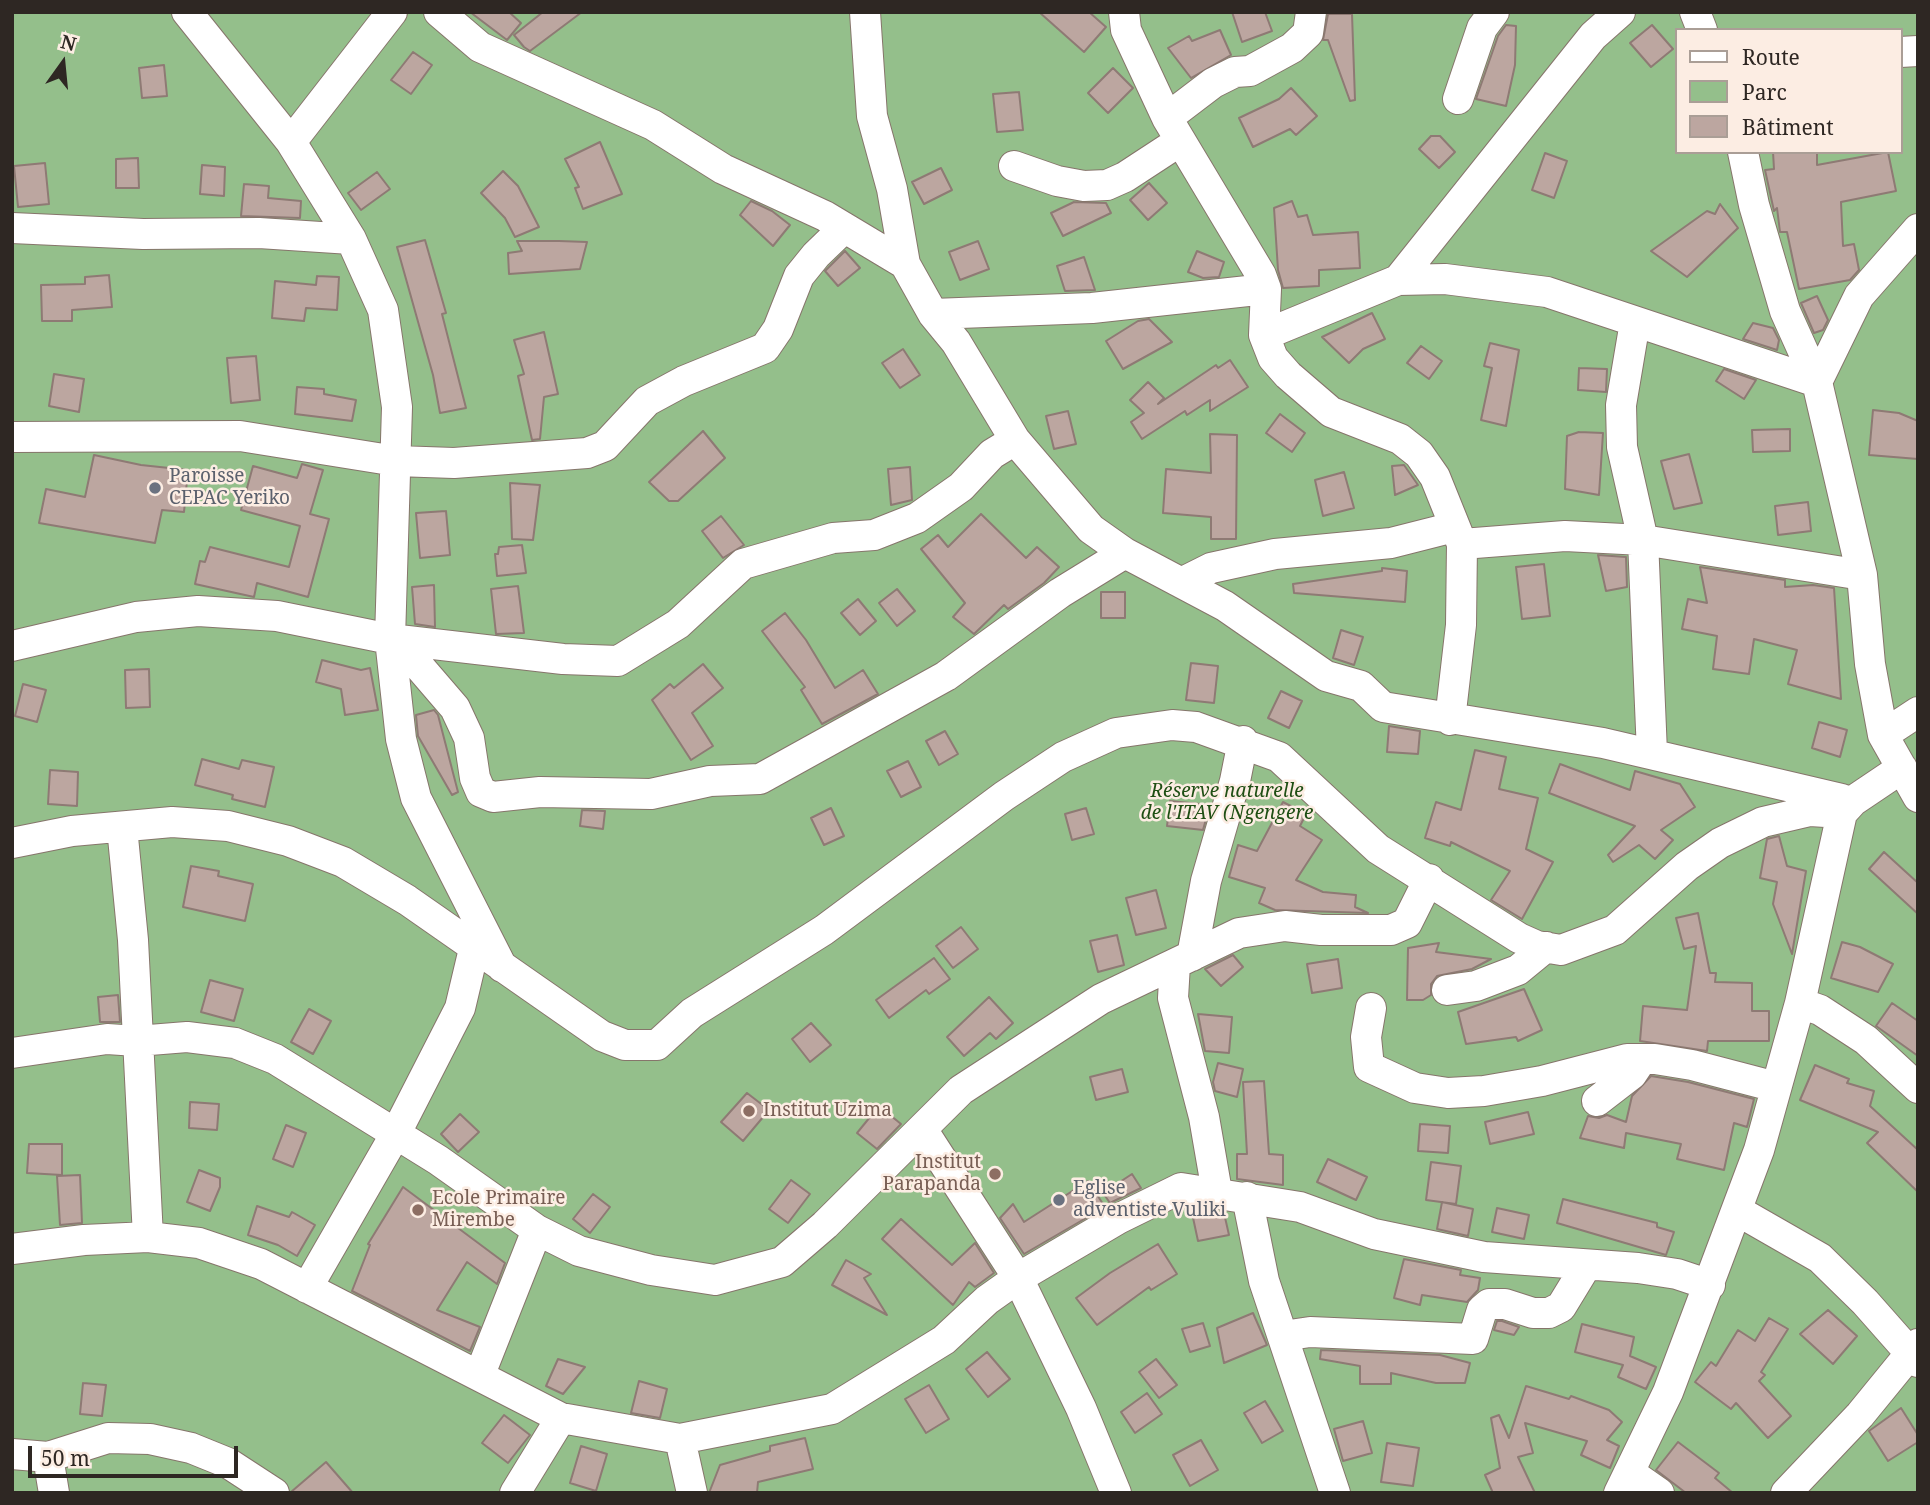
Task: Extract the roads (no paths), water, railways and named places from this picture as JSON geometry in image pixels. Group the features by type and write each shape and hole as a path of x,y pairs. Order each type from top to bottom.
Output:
{"street":[{"path":"187,12 291,142 368,270 389,336 397,407 390,639 401,739 416,798 502,967"},
{"path":"291,142 392,12"},
{"path":"439,12 480,47 653,125 723,169 844,228 905,264"},
{"path":"864,12 872,116 892,189 905,264 933,314 956,342 1015,440 1091,529 1125,553 1183,582 1268,633 1326,676 1360,686 1383,707 1651,753 1847,807"},
{"path":"1124,12 1126,30 1173,130 1261,275 1266,289 1264,335 1273,358 1288,375 1331,412 1400,439 1419,454 1435,477 1458,535 1461,625 1450,720"},
{"path":"1014,166 1057,181 1084,186 1107,185 1125,177 1173,130 1213,83 1235,72 1250,71 1292,48 1308,33 1311,12"},
{"path":"1458,99 1482,28 1494,12"},
{"path":"1398,280 1593,36 1620,12"},
{"path":"1743,154 1754,205 1785,311 1817,382 1862,575 1870,664 1883,735 1918,797"},
{"path":"12,228 143,233 259,233 351,239"},
{"path":"12,437 240,436 396,461 454,463 587,453 605,446 647,401 684,381 765,348 778,329 799,276 844,228"},
{"path":"1817,382 1859,296 1918,229"},
{"path":"1264,335 1398,280 1445,279 1547,292 1817,382"},
{"path":"933,314 1091,308 1266,289"},
{"path":"1635,323 1621,405 1622,447 1643,540 1651,753"},
{"path":"12,646 136,617 198,611 277,616 390,639 563,659 618,660 678,624 743,564 833,538 874,535 917,518 961,487 992,454 1015,440"},
{"path":"1183,582 1211,568 1275,554 1458,535 1643,540 1768,563 1862,575"},
{"path":"390,639 412,658 455,708 469,738 475,778 481,792 493,797 540,792 652,794 710,782 760,779 946,676 1060,593 1125,553"},
{"path":"1883,735 1918,712"},
{"path":"12,843 72,831 172,822 228,826 288,841 343,862 407,900 602,1037 625,1045 657,1045 692,1013 824,930 1004,796 1062,757 1116,733 1172,726 1196,727 1243,741 1279,757 1378,849 1519,938 1561,950 1615,930 1687,866 1720,843 1763,822 1810,811 1847,807 1902,768"},
{"path":"1217,1192 1205,1117 1173,998 1235,781 1243,741"},
{"path":"1660,1493 1624,1482 1668,1392 1738,1211 1800,1003 1847,807"},
{"path":"122,827 133,940 148,1237"},
{"path":"12,1054 107,1039 137,1041 187,1037 235,1043 275,1059 438,1160 537,1230 579,1251 651,1270 715,1280 782,1262 825,1225 961,1090 1027,1044 1101,999 1239,933 1285,926 1321,930 1391,930 1407,923 1429,879"},
{"path":"1447,990 1476,986 1518,970 1546,947"},
{"path":"307,1288 395,1135 460,1009 474,949"},
{"path":"1800,1003 1820,1010 1866,1040 1918,1088"},
{"path":"1371,1008 1366,1037 1369,1067 1415,1088 1448,1093 1484,1091 1542,1081 1627,1059 1692,1065 1776,1087"},
{"path":"1597,1101 1632,1074 1642,1059"},
{"path":"922,1129 1018,1278 1081,1408 1116,1493"},
{"path":"12,1249 84,1240 148,1237 199,1243 261,1264 480,1374 561,1418 680,1439 832,1409 944,1340 987,1300 1018,1278 1150,1202 1181,1188 1300,1207 1374,1234 1472,1254 1586,1266 1638,1268 1677,1274 1710,1285"},
{"path":"1247,1197 1264,1281 1335,1493"},
{"path":"1738,1211 1820,1258 1915,1353 1786,1493"},
{"path":"480,1374 537,1230"},
{"path":"1283,1336 1310,1332 1473,1339 1482,1310 1489,1304 1505,1304 1534,1313 1549,1313 1561,1307 1586,1266"},
{"path":"515,1493 561,1418"},
{"path":"12,1454 48,1457 108,1438 150,1439 191,1448 228,1463 274,1493"},
{"path":"680,1439 692,1493"},
{"path":"48,1457 54,1493"}],"place":[{"name":"Paroisse CEPAC Yeriko","path":"155,488"},
{"name":"Institut Uzima","path":"749,1111"},
{"name":"Institut Parapanda","path":"995,1174"},
{"name":"Eglise adventiste Vuliki","path":"1059,1200"},
{"name":"Ecole Primaire Mirembe","path":"418,1210"}],"park label":[{"name":"Réserve naturelle de l'ITAV (Ngengere","path":"1227,803"}]}
